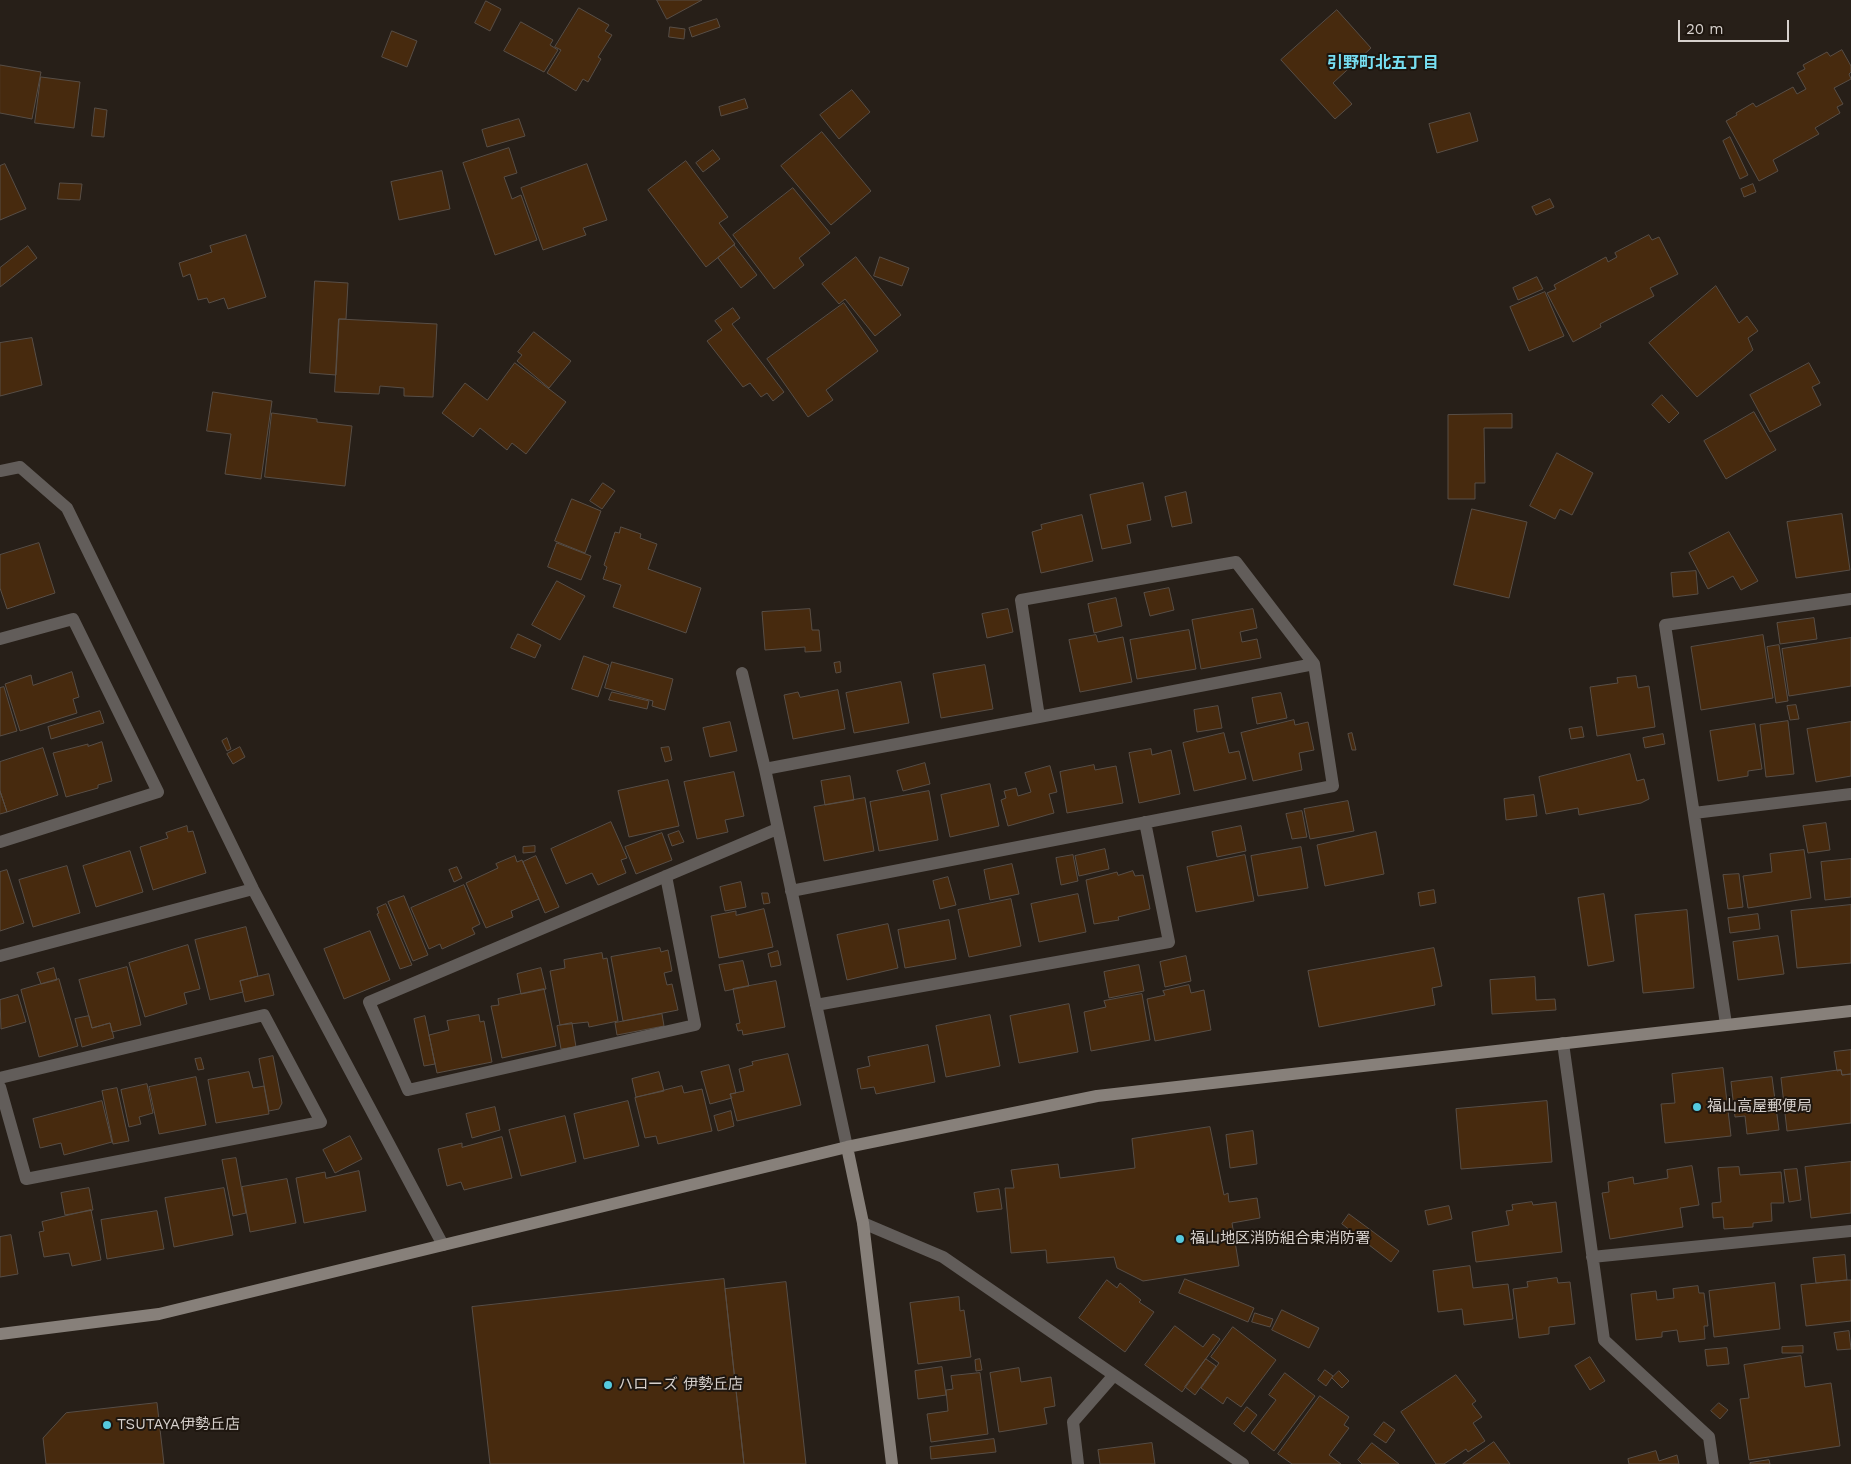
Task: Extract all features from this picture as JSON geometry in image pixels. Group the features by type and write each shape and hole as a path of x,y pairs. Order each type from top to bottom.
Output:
{"street":[{"path":"0,470 20,467 67,508 254,889 443,1245"},
{"path":"791,891 1333,786 1314,664 1236,562 1021,600 1039,717"},
{"path":"1726,1024 1664,625 1851,599"},
{"path":"0,639 73,620 158,792 0,842"},
{"path":"765,769 1314,664"},
{"path":"742,673 765,769 863,1223 892,1464"},
{"path":"1694,813 1851,794"},
{"path":"816,1005 1169,942 1145,822"},
{"path":"666,876 695,1024 408,1090 369,1002 666,876 777,829"},
{"path":"0,956 254,889"},
{"path":"0,1334 159,1314 847,1147 1097,1096 1726,1024 1851,1012"},
{"path":"0,1078 264,1015 322,1122 26,1179 0,1087"},
{"path":"1563,1043 1604,1340 1709,1437 1713,1464"},
{"path":"863,1223 943,1258 1243,1464"},
{"path":"1592,1257 1851,1231"},
{"path":"1078,1464 1073,1422 1114,1375"}],"building":[{"path":"657,0 702,0 667,19"},
{"path":"486,1 501,9 490,31 475,23"},
{"path":"579,8 609,25 605,31 612,35 598,57 601,59 588,82 583,79 576,91 547,73 561,50 555,47"},
{"path":"1337,10 1371,48 1333,83 1352,104 1335,119 1281,60"},
{"path":"717,19 720,27 692,37 689,28"},
{"path":"521,22 553,40 550,45 558,50 544,72 504,51"},
{"path":"670,27 685,29 684,39 669,37"},
{"path":"392,31 417,41 407,67 382,57"},
{"path":"1842,50 1851,66 1849,74 1851,79 1834,88 1843,104 1837,107 1840,113 1815,128 1819,134 1773,160 1778,171 1759,181 1726,121 1753,103 1756,107 1793,87 1797,94 1806,89 1797,73 1805,69 1803,65 1827,52 1830,56"},
{"path":"0,65 41,72 32,119 0,113"},
{"path":"41,77 80,82 74,128 35,123"},
{"path":"852,90 870,112 839,139 820,115"},
{"path":"745,99 748,108 721,116 719,107"},
{"path":"95,108 107,110 104,137 92,136"},
{"path":"1470,113 1478,141 1437,153 1429,124"},
{"path":"519,119 525,136 487,147 482,130"},
{"path":"822,132 871,191 831,225 781,166"},
{"path":"1730,137 1748,175 1740,179 1723,141"},
{"path":"509,148 517,173 504,177 512,199 521,195 537,240 495,255 463,163"},
{"path":"713,150 720,159 703,172 696,163"},
{"path":"686,161 728,217 719,223 735,244 706,267 648,190"},
{"path":"5,164 26,209 0,220 0,166"},
{"path":"587,164 607,220 583,228 586,235 543,250 521,188"},
{"path":"442,171 450,209 399,220 391,182"},
{"path":"60,183 82,184 80,200 58,199"},
{"path":"1753,184 1756,192 1744,197 1741,189"},
{"path":"793,188 830,233 799,258 804,265 774,289 733,235"},
{"path":"1550,199 1554,207 1536,215 1532,207"},
{"path":"246,235 266,297 228,309 224,298 209,303 207,298 198,300 190,274 183,277 179,263 212,252 210,246"},
{"path":"1649,235 1652,240 1659,237 1678,274 1650,288 1654,296 1600,324 1601,327 1573,342 1547,293 1556,289 1554,285 1606,257 1608,262 1617,257 1615,253"},
{"path":"734,245 757,275 741,288 718,258"},
{"path":"28,246 37,258 0,287 0,268"},
{"path":"856,257 901,315 875,336 845,299 839,304 822,284"},
{"path":"880,257 909,268 902,286 874,276"},
{"path":"1537,277 1543,289 1518,300 1513,288"},
{"path":"315,281 348,283 346,319 339,319 336,375 310,373"},
{"path":"1716,286 1739,323 1747,316 1758,331 1748,338 1753,350 1697,397 1649,343"},
{"path":"1545,292 1564,336 1529,351 1510,307"},
{"path":"844,303 878,351 826,390 833,400 808,417 767,359"},
{"path":"733,308 740,318 732,324 784,392 773,401 767,393 761,397 750,383 743,387 707,341 722,330 715,321"},
{"path":"339,319 437,324 433,397 404,396 404,388 380,386 379,394 335,392"},
{"path":"534,332 571,361 549,388 517,361 522,355 518,352"},
{"path":"32,338 42,385 0,396 0,343"},
{"path":"515,363 566,402 526,454 512,443 507,450 480,428 473,437 442,413 465,383 487,400"},
{"path":"1809,363 1820,383 1812,387 1821,405 1770,432 1750,395"},
{"path":"213,392 272,401 261,479 225,474 231,434 207,431"},
{"path":"1662,395 1679,413 1669,423 1652,405"},
{"path":"1754,412 1776,450 1726,479 1704,441"},
{"path":"272,413 317,419 317,422 352,426 345,486 265,477"},
{"path":"1512,414 1512,428 1484,428 1485,483 1475,483 1475,499 1448,499 1448,415"},
{"path":"1557,453 1593,473 1572,515 1560,509 1555,519 1530,506"},
{"path":"603,483 615,491 602,509 590,501"},
{"path":"1143,483 1151,520 1127,525 1131,543 1102,549 1090,495"},
{"path":"1186,492 1192,523 1172,527 1165,497"},
{"path":"572,499 601,511 585,553 555,541"},
{"path":"1472,509 1527,522 1509,598 1454,585"},
{"path":"1842,514 1850,570 1796,578 1787,522"},
{"path":"1082,515 1093,561 1041,573 1032,532 1042,529 1041,525"},
{"path":"621,527 641,534 640,538 657,544 648,569 701,588 686,633 613,607 621,585 603,579 607,567 604,565 615,532 619,533"},
{"path":"1729,532 1758,581 1741,590 1733,576 1708,589 1689,553"},
{"path":"39,543 55,593 7,609 0,588 0,555"},
{"path":"557,543 591,556 581,580 548,567"},
{"path":"1696,571 1698,594 1673,597 1671,573"},
{"path":"557,581 585,596 560,640 532,625"},
{"path":"1169,588 1174,610 1150,616 1144,593"},
{"path":"1116,598 1122,626 1094,633 1088,604"},
{"path":"810,609 812,630 819,630 821,651 805,652 805,647 765,650 762,612"},
{"path":"1008,609 1013,632 987,638 982,614"},
{"path":"1253,609 1257,628 1240,632 1242,642 1257,639 1261,658 1201,669 1192,620"},
{"path":"1814,618 1817,639 1780,644 1777,623"},
{"path":"1189,630 1196,669 1137,679 1130,640"},
{"path":"518,634 541,645 535,658 511,648"},
{"path":"1096,635 1098,642 1123,637 1132,682 1080,692 1069,640"},
{"path":"1763,635 1773,698 1701,710 1691,647"},
{"path":"1851,638 1851,686 1789,696 1782,649"},
{"path":"1779,645 1788,701 1776,703 1767,647"},
{"path":"584,656 609,665 598,697 572,689"},
{"path":"612,662 673,679 665,710 652,706 653,701 605,688"},
{"path":"840,662 841,672 836,673 834,663"},
{"path":"985,665 993,709 941,718 933,674"},
{"path":"72,672 79,697 73,699 77,713 20,731 5,684 31,675 33,685"},
{"path":"1636,676 1638,688 1649,686 1655,727 1597,736 1590,687 1618,683 1617,678"},
{"path":"901,682 909,723 854,733 846,693"},
{"path":"4,687 17,731 0,736 0,688"},
{"path":"838,690 845,729 793,739 784,695 798,692 800,697"},
{"path":"612,692 649,701 647,709 609,700"},
{"path":"1281,693 1287,718 1257,724 1252,698"},
{"path":"1796,705 1799,719 1790,720 1787,706"},
{"path":"1218,706 1222,728 1197,732 1194,710"},
{"path":"100,711 104,723 51,739 48,727"},
{"path":"1294,720 1295,725 1308,722 1314,750 1299,753 1302,770 1253,781 1241,733"},
{"path":"1788,721 1794,774 1766,777 1760,725"},
{"path":"730,722 737,751 710,757 703,728"},
{"path":"1851,722 1851,776 1816,782 1807,729"},
{"path":"1755,724 1762,769 1748,771 1748,776 1718,781 1710,731"},
{"path":"1582,727 1584,737 1571,739 1569,729"},
{"path":"1224,733 1229,753 1239,751 1246,779 1194,791 1183,743"},
{"path":"1352,733 1356,750 1352,750 1348,734"},
{"path":"1663,734 1665,744 1645,748 1643,738"},
{"path":"227,738 231,749 227,751 222,741"},
{"path":"102,742 112,781 98,785 98,788 66,797 53,753"},
{"path":"240,747 245,757 233,764 227,754"},
{"path":"669,747 672,760 665,762 661,748"},
{"path":"43,748 58,795 7,812 0,791 0,762"},
{"path":"1151,749 1152,755 1171,750 1180,794 1139,803 1129,753"},
{"path":"1630,754 1637,781 1644,779 1649,799 1641,803 1579,815 1578,808 1546,814 1539,777"},
{"path":"925,763 930,784 903,791 897,771"},
{"path":"1094,765 1095,770 1116,766 1123,803 1067,813 1060,772"},
{"path":"1050,766 1057,792 1049,794 1054,813 1008,826 1001,800 1006,798 1004,791 1016,788 1018,796 1031,792 1025,773"},
{"path":"734,772 744,816 725,820 728,832 697,839 684,782"},
{"path":"850,776 854,800 825,805 821,781"},
{"path":"668,780 679,826 629,837 618,791"},
{"path":"990,784 999,826 950,837 941,795"},
{"path":"0,791 7,812 0,814"},
{"path":"929,791 938,840 879,851 870,802"},
{"path":"1534,795 1537,816 1506,820 1504,799"},
{"path":"865,798 874,851 824,861 814,807"},
{"path":"1348,801 1354,831 1310,839 1304,809"},
{"path":"1302,811 1307,837 1292,839 1286,814"},
{"path":"611,822 627,858 621,860 626,873 598,885 592,873 566,884 551,849"},
{"path":"1826,823 1830,850 1808,853 1803,826"},
{"path":"187,826 188,832 193,831 206,873 153,890 140,847 168,838 166,833"},
{"path":"1241,826 1246,851 1217,857 1212,832"},
{"path":"679,831 684,842 672,846 668,835"},
{"path":"1376,832 1384,874 1325,886 1317,845"},
{"path":"662,833 672,860 636,874 625,847"},
{"path":"535,846 535,852 523,853 523,847"},
{"path":"1301,847 1308,888 1258,896 1251,856"},
{"path":"1105,849 1109,869 1079,876 1075,856"},
{"path":"1804,850 1811,898 1748,908 1743,876 1772,872 1770,854"},
{"path":"130,851 143,892 96,907 83,866"},
{"path":"1073,855 1078,881 1061,885 1056,858"},
{"path":"1245,855 1254,901 1196,912 1187,867"},
{"path":"515,856 517,862 522,860 539,899 511,911 513,917 486,928 466,883 498,868 496,864"},
{"path":"536,856 559,907 545,913 523,862"},
{"path":"1851,859 1851,897 1825,900 1821,862"},
{"path":"1012,864 1019,894 990,900 984,870"},
{"path":"67,866 80,913 33,927 19,880"},
{"path":"457,867 462,878 454,882 449,870"},
{"path":"7,870 24,923 0,931 0,872"},
{"path":"1133,871 1135,876 1143,875 1150,909 1118,917 1119,920 1094,924 1086,880 1117,872 1118,875"},
{"path":"1739,874 1743,907 1728,909 1723,875"},
{"path":"948,877 956,905 940,909 933,881"},
{"path":"741,882 746,907 725,911 720,887"},
{"path":"464,885 480,924 472,928 475,934 442,949 440,944 429,949 411,908"},
{"path":"1434,890 1436,903 1420,906 1418,893"},
{"path":"762,893 768,893 770,903 764,904"},
{"path":"1078,894 1086,932 1039,942 1031,904"},
{"path":"1604,894 1614,961 1588,966 1578,898"},
{"path":"404,896 428,955 413,961 388,902"},
{"path":"1011,899 1021,946 969,957 958,910"},
{"path":"386,904 412,965 400,969 377,914 379,913 377,908"},
{"path":"1851,905 1851,963 1797,968 1791,911"},
{"path":"764,909 773,947 719,958 711,916 736,911 736,915"},
{"path":"1687,910 1694,988 1643,993 1635,915"},
{"path":"1758,914 1760,929 1730,933 1728,918"},
{"path":"949,920 956,959 905,968 898,930"},
{"path":"888,924 898,968 847,980 837,935"},
{"path":"246,927 258,976 240,981 243,992 210,1000 195,940"},
{"path":"370,931 390,980 344,999 324,949"},
{"path":"1778,936 1784,974 1738,980 1733,942"},
{"path":"188,945 200,989 184,993 187,1004 145,1017 129,963"},
{"path":"660,948 661,952 668,950 672,971 664,973 667,985 672,984 678,1010 623,1021 611,957"},
{"path":"1434,948 1442,986 1432,988 1435,1005 1319,1027 1308,971"},
{"path":"778,951 781,965 771,967 768,954"},
{"path":"602,953 603,959 607,958 618,1021 589,1027 588,1022 560,1025 550,971 565,968 564,960"},
{"path":"1186,956 1191,981 1165,987 1160,962"},
{"path":"743,961 749,986 725,991 719,965"},
{"path":"1139,965 1144,991 1109,998 1104,972"},
{"path":"127,967 141,1025 112,1032 110,1023 92,1028 79,980"},
{"path":"54,968 57,980 41,984 37,973"},
{"path":"541,968 546,989 521,994 517,974"},
{"path":"269,974 274,995 245,1002 240,981"},
{"path":"1535,977 1536,1000 1555,999 1556,1010 1492,1014 1490,980"},
{"path":"59,979 78,1046 39,1057 21,990"},
{"path":"776,981 785,1027 743,1035 742,1030 738,1031 736,1024 740,1023 733,989"},
{"path":"1189,985 1191,993 1204,990 1211,1030 1155,1041 1147,999 1165,995 1163,991"},
{"path":"544,989 556,1046 502,1058 491,1006 499,1005 498,999"},
{"path":"1142,994 1150,1040 1091,1051 1084,1012 1106,1007 1104,1001"},
{"path":"18,995 26,1022 1,1029 0,1000"},
{"path":"1069,1004 1078,1052 1019,1063 1010,1016"},
{"path":"662,1014 664,1026 617,1035 615,1023"},
{"path":"479,1015 480,1022 484,1021 492,1062 437,1073 429,1035 449,1030 447,1021"},
{"path":"990,1015 1000,1066 946,1077 936,1026"},
{"path":"89,1016 92,1028 110,1023 114,1038 82,1047 75,1019"},
{"path":"425,1016 435,1064 424,1066 414,1019"},
{"path":"572,1023 576,1047 561,1049 557,1026"},
{"path":"928,1045 935,1082 876,1094 874,1087 861,1089 857,1069 870,1066 868,1057"},
{"path":"1851,1050 1851,1074 1842,1075 1841,1070 1837,1071 1834,1052"},
{"path":"788,1054 801,1105 737,1121 730,1094 744,1091 739,1069 753,1065 752,1062"},
{"path":"273,1056 282,1103 279,1109 269,1111 259,1059"},
{"path":"201,1058 204,1069 198,1070 195,1059"},
{"path":"729,1065 736,1093 730,1094 732,1098 710,1104 701,1072"},
{"path":"1723,1068 1731,1136 1665,1143 1661,1104 1675,1103 1672,1074"},
{"path":"1841,1070 1842,1075 1851,1074 1851,1123 1787,1131 1781,1078"},
{"path":"249,1072 253,1088 264,1086 269,1114 216,1123 208,1080"},
{"path":"659,1072 664,1091 636,1097 632,1079"},
{"path":"196,1077 206,1125 159,1134 149,1087"},
{"path":"1772,1077 1779,1130 1747,1134 1745,1116 1735,1117 1731,1082"},
{"path":"147,1084 153,1113 139,1117 141,1124 129,1127 121,1090"},
{"path":"682,1086 684,1093 702,1089 712,1131 658,1144 656,1136 645,1138 635,1098"},
{"path":"117,1088 129,1141 113,1144 102,1091"},
{"path":"102,1101 112,1142 64,1155 61,1143 40,1148 33,1119"},
{"path":"628,1101 639,1146 584,1159 574,1114"},
{"path":"1547,1101 1552,1162 1461,1169 1456,1109"},
{"path":"495,1107 500,1130 472,1138 466,1114"},
{"path":"731,1111 734,1126 718,1131 714,1116"},
{"path":"565,1116 576,1162 521,1176 509,1130"},
{"path":"1210,1127 1224,1195 1228,1193 1229,1202 1257,1198 1260,1218 1232,1223 1239,1266 1143,1281 1117,1268 1114,1257 1047,1263 1046,1250 1011,1253 1005,1188 1014,1188 1011,1170 1058,1164 1060,1178 1135,1168 1132,1139"},
{"path":"1253,1131 1257,1164 1230,1168 1226,1135"},
{"path":"350,1136 362,1159 335,1173 323,1150"},
{"path":"502,1137 512,1178 464,1190 461,1182 447,1186 438,1149 462,1143 462,1147"},
{"path":"236,1158 246,1213 233,1216 222,1160"},
{"path":"1851,1162 1851,1213 1811,1218 1805,1167"},
{"path":"1692,1166 1699,1205 1680,1208 1683,1227 1610,1239 1602,1193 1609,1192 1608,1182 1633,1177 1634,1184 1668,1178 1667,1170"},
{"path":"1739,1167 1740,1175 1781,1172 1784,1203 1771,1203 1772,1221 1753,1223 1753,1227 1724,1229 1723,1217 1713,1218 1712,1203 1721,1202 1718,1168"},
{"path":"1797,1169 1801,1200 1789,1202 1784,1170"},
{"path":"359,1171 366,1211 304,1223 296,1178 325,1172 326,1178"},
{"path":"287,1179 296,1223 250,1232 242,1187"},
{"path":"89,1188 93,1210 65,1215 61,1193"},
{"path":"224,1188 233,1235 174,1247 165,1198"},
{"path":"999,1189 1002,1209 977,1212 974,1193"},
{"path":"1532,1202 1533,1205 1556,1202 1562,1252 1476,1262 1472,1232 1509,1225 1506,1211 1513,1210 1512,1205"},
{"path":"1449,1206 1452,1219 1428,1225 1425,1211"},
{"path":"91,1210 101,1260 72,1266 69,1253 44,1257 39,1232 44,1231 42,1222"},
{"path":"157,1211 164,1249 107,1259 101,1220"},
{"path":"1349,1214 1399,1251 1391,1262 1342,1224"},
{"path":"11,1235 18,1274 0,1277 0,1237"},
{"path":"1845,1255 1847,1280 1816,1283 1813,1258"},
{"path":"1470,1266 1473,1288 1508,1284 1513,1319 1464,1325 1462,1309 1438,1312 1433,1271"},
{"path":"1557,1278 1558,1283 1570,1282 1575,1324 1549,1327 1549,1334 1519,1338 1513,1289 1528,1287 1527,1282"},
{"name":"ハローズ 伊勢丘店","path":"724,1279 744,1464 490,1464 472,1307"},
{"path":"1185,1279 1254,1308 1248,1322 1179,1293"},
{"path":"1107,1280 1117,1288 1120,1283 1141,1300 1139,1302 1154,1312 1125,1352 1079,1318"},
{"path":"1851,1280 1851,1321 1806,1326 1801,1285"},
{"path":"786,1282 806,1464 744,1464 725,1289"},
{"path":"1775,1283 1780,1329 1714,1337 1709,1291"},
{"path":"1698,1286 1699,1293 1704,1293 1708,1326 1704,1326 1705,1339 1679,1342 1677,1330 1662,1332 1662,1337 1636,1340 1631,1294 1656,1291 1657,1300 1674,1298 1673,1289"},
{"path":"959,1297 960,1311 964,1310 971,1357 918,1364 910,1303"},
{"path":"1282,1310 1319,1328 1309,1348 1272,1330"},
{"path":"1255,1313 1273,1319 1270,1327 1252,1322"},
{"path":"1175,1326 1203,1347 1213,1334 1220,1339 1182,1392 1145,1365"},
{"path":"1233,1327 1276,1360 1241,1407 1227,1397 1223,1404 1201,1388 1219,1363 1211,1357"},
{"path":"1849,1331 1851,1349 1837,1350 1834,1333"},
{"path":"1803,1346 1803,1353 1782,1353 1782,1347"},
{"path":"1727,1348 1729,1364 1707,1366 1705,1350"},
{"path":"1801,1356 1805,1387 1831,1383 1840,1446 1749,1460 1740,1399 1749,1398 1744,1365"},
{"path":"1590,1357 1605,1381 1590,1390 1575,1366"},
{"path":"980,1359 982,1370 976,1371 975,1360"},
{"path":"1206,1359 1216,1366 1195,1395 1185,1387"},
{"path":"942,1367 946,1395 918,1399 915,1371"},
{"path":"1019,1368 1021,1382 1051,1377 1055,1406 1044,1408 1047,1424 999,1432 990,1373"},
{"path":"1325,1370 1333,1376 1326,1386 1318,1380"},
{"path":"1339,1371 1349,1381 1342,1388 1332,1378"},
{"path":"980,1373 988,1434 931,1442 927,1414 948,1411 946,1390 953,1389 951,1376"},
{"path":"1285,1373 1315,1396 1274,1451 1251,1433 1276,1400 1269,1395"},
{"path":"1456,1375 1476,1401 1472,1404 1482,1417 1473,1423 1485,1441 1468,1452 1466,1449 1444,1464 1436,1464 1401,1412"},
{"path":"1320,1396 1349,1417 1344,1425 1349,1428 1329,1455 1341,1464 1292,1464 1278,1454"},
{"name":"TSUTAYA伊勢丘店","path":"157,1403 164,1464 46,1464 43,1438 66,1413"},
{"path":"1719,1403 1728,1410 1720,1419 1711,1411"},
{"path":"1247,1407 1257,1415 1244,1432 1234,1424"},
{"path":"1384,1422 1395,1430 1386,1443 1374,1435"},
{"path":"994,1439 996,1452 931,1459 930,1447"},
{"path":"1494,1442 1510,1464 1463,1464"},
{"path":"1152,1443 1155,1464 1100,1464 1098,1450"},
{"path":"1372,1443 1399,1464 1362,1464 1358,1460"},
{"path":"1656,1451 1659,1461 1677,1455 1679,1464 1629,1464 1628,1459"},
{"path":"1769,1460 1770,1464 1750,1464 1750,1463"}],"place":[{"name":"福山高屋郵便局","path":"1697,1107"},
{"name":"福山地区消防組合東消防署","path":"1180,1239"},
{"name":"ハローズ 伊勢丘店","path":"608,1385"},
{"name":"TSUTAYA伊勢丘店","path":"107,1425"}],"district":[{"name":"引野町北五丁目","path":"1383,63"}]}
